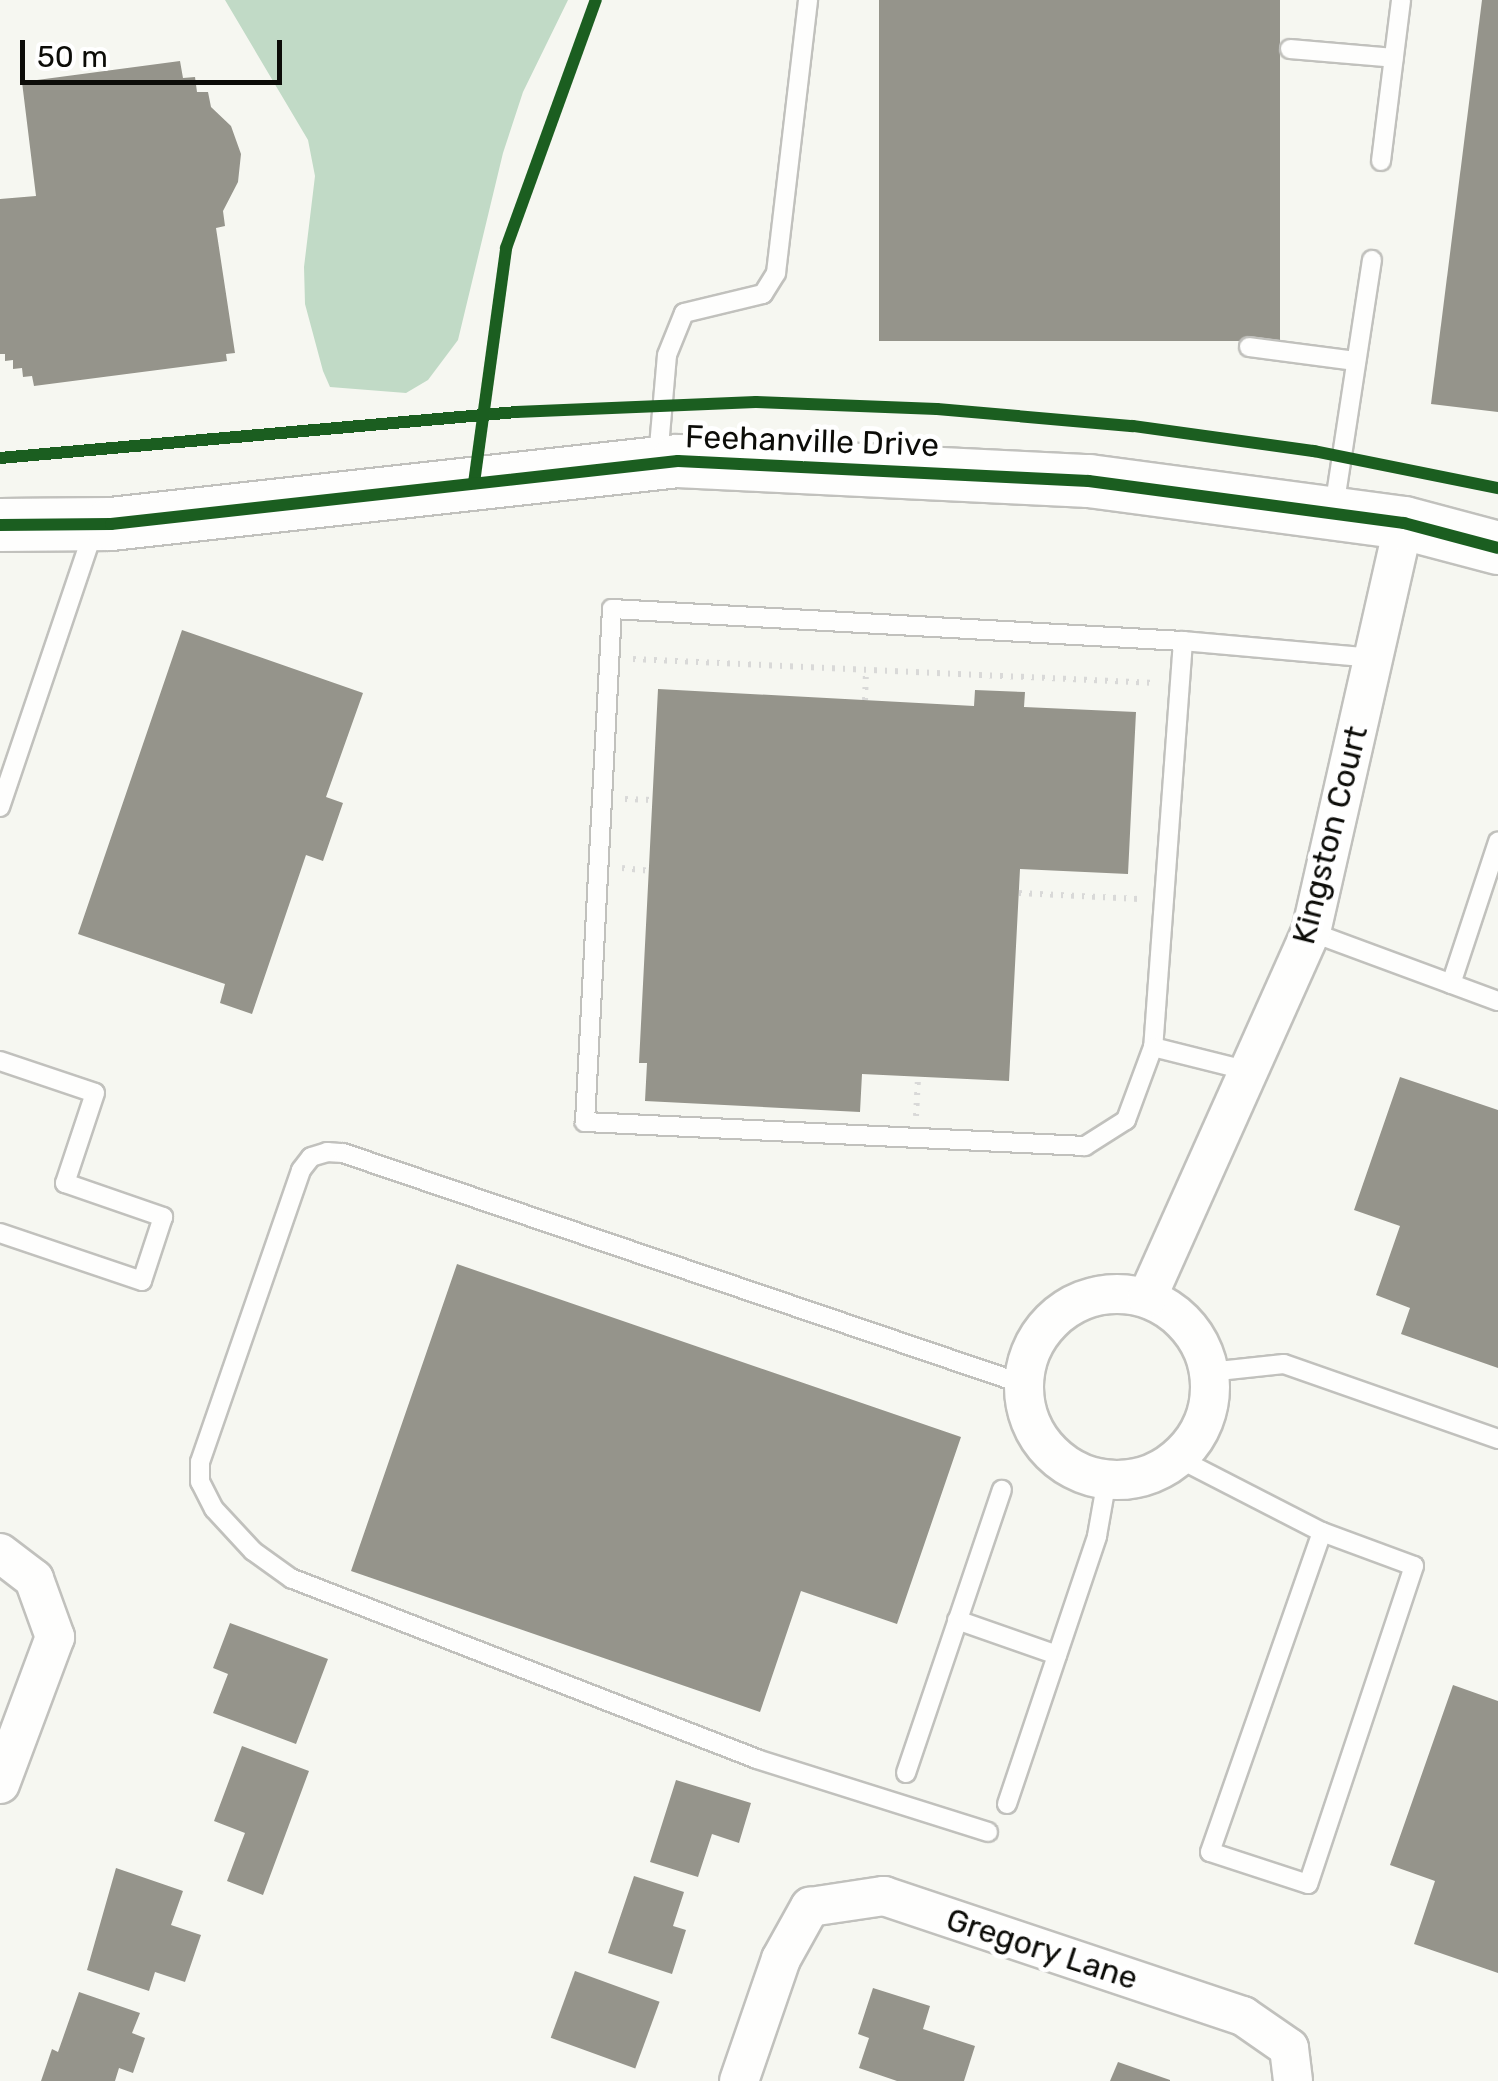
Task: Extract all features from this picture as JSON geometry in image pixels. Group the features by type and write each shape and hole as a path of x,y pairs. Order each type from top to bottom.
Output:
{"street":[{"name":"Feehanville Drive","path":"0,525 96,525 657,464 1089,481 1404,523 1498,548"},
{"name":"Kingston Court","path":"1147,1298 1311,932 1404,523"},
{"path":"1118,1293 1147,1298 1170,1309 1188,1327 1209,1372 1209,1404 1198,1434 1178,1458 1132,1479 1080,1473 1056,1458 1038,1437 1027,1412 1023,1384 1028,1356 1042,1330 1063,1310 1089,1298 1118,1293"},
{"path":"0,1553 34,1579 55,1637 0,1784"},
{"name":"Gregory Lane","path":"739,2081 781,1959 810,1907 884,1896 1243,2016 1289,2048 1293,2081"}],"lane":[{"path":"657,464 668,355 684,313 763,294 776,273 808,0"},
{"path":"1381,161 1401,0"},
{"path":"1290,49 1394,58"},
{"path":"1333,514 1372,260"},
{"path":"1249,347 1356,361"},
{"path":"0,807 96,525"},
{"path":"1183,642 1153,1046 1126,1120 1085,1146 585,1122 612,609 1183,642 1373,658"},
{"path":"1451,984 1498,842"},
{"path":"1311,932 1498,1001"},
{"path":"1153,1046 1249,1071"},
{"path":"0,1060 96,1093 65,1184 164,1217 142,1281 0,1233"},
{"path":"988,1832 757,1759 292,1579 253,1551 214,1509 200,1482 200,1462 301,1170 310,1157 327,1152 343,1153 1023,1384"},
{"path":"1209,1372 1284,1364 1498,1439"},
{"path":"1178,1458 1322,1532 1414,1566 1308,1884 1210,1852 1322,1532"},
{"path":"1008,1804 1096,1536 1106,1479"},
{"path":"906,1773 1002,1490"},
{"path":"957,1620 1057,1655"}],"path":[{"path":"629,679 630,659 1160,683 1159,703"},
{"path":"865,700 866,670"},
{"path":"623,816 624,779"},
{"path":"624,798 652,800"},
{"path":"620,885 622,851"},
{"path":"621,868 649,870"},
{"path":"1019,894 1150,900"},
{"path":"915,1138 918,1077"}],"shaded area":[{"path":"225,0 568,0 523,92 503,153 458,340 428,380 406,393 330,387 305,304 304,267 315,176 308,140"}],"building":[{"path":"879,0 1280,0 1280,341 879,341"},
{"path":"1482,0 1498,0 1498,412 1431,404"},
{"path":"180,61 183,78 195,77 197,92 208,92 211,107 231,126 241,154 238,182 223,211 225,226 216,228 235,353 226,354 227,361 34,386 32,376 23,377 22,368 13,369 13,360 5,361 5,354 0,354 0,199 36,196 22,82"},
{"path":"182,630 363,693 326,797 343,803 323,861 306,855 252,1014 220,1003 225,984 78,934"},
{"path":"658,689 974,706 975,690 1025,692 1024,707 1136,712 1128,874 1020,869 1009,1081 862,1074 860,1112 645,1101 647,1063 639,1063"},
{"path":"1400,1077 1498,1110 1498,1368 1401,1334 1410,1308 1376,1295 1400,1226 1354,1210"},
{"path":"457,1264 961,1437 897,1624 801,1591 760,1712 351,1571"},
{"path":"230,1623 328,1659 296,1744 213,1713 228,1674 213,1668"},
{"path":"1453,1685 1498,1701 1498,1973 1414,1944 1435,1881 1390,1865"},
{"path":"242,1746 309,1771 263,1895 227,1881 245,1833 214,1821"},
{"path":"676,1780 751,1803 739,1843 712,1834 698,1877 650,1862"},
{"path":"116,1868 183,1891 171,1925 201,1935 185,1982 155,1972 149,1991 87,1970"},
{"path":"634,1876 684,1892 673,1926 686,1930 672,1974 608,1953"},
{"path":"575,1971 660,2002 635,2068 551,2038"},
{"path":"873,1988 930,2006 923,2029 975,2046 964,2081 897,2081 859,2068 869,2038 858,2034"},
{"path":"79,1992 140,2013 132,2033 145,2038 133,2073 119,2068 115,2081 41,2081 52,2049 58,2052"},
{"path":"1118,2062 1170,2080 1170,2081 1110,2081"}],"cycle path":[{"path":"474,483 506,248 596,0"},
{"path":"0,458 516,412 756,402 937,409 1133,426 1314,451 1498,488"},
{"path":"0,525 111,524 678,461 1089,481 1404,523 1498,548"}]}
